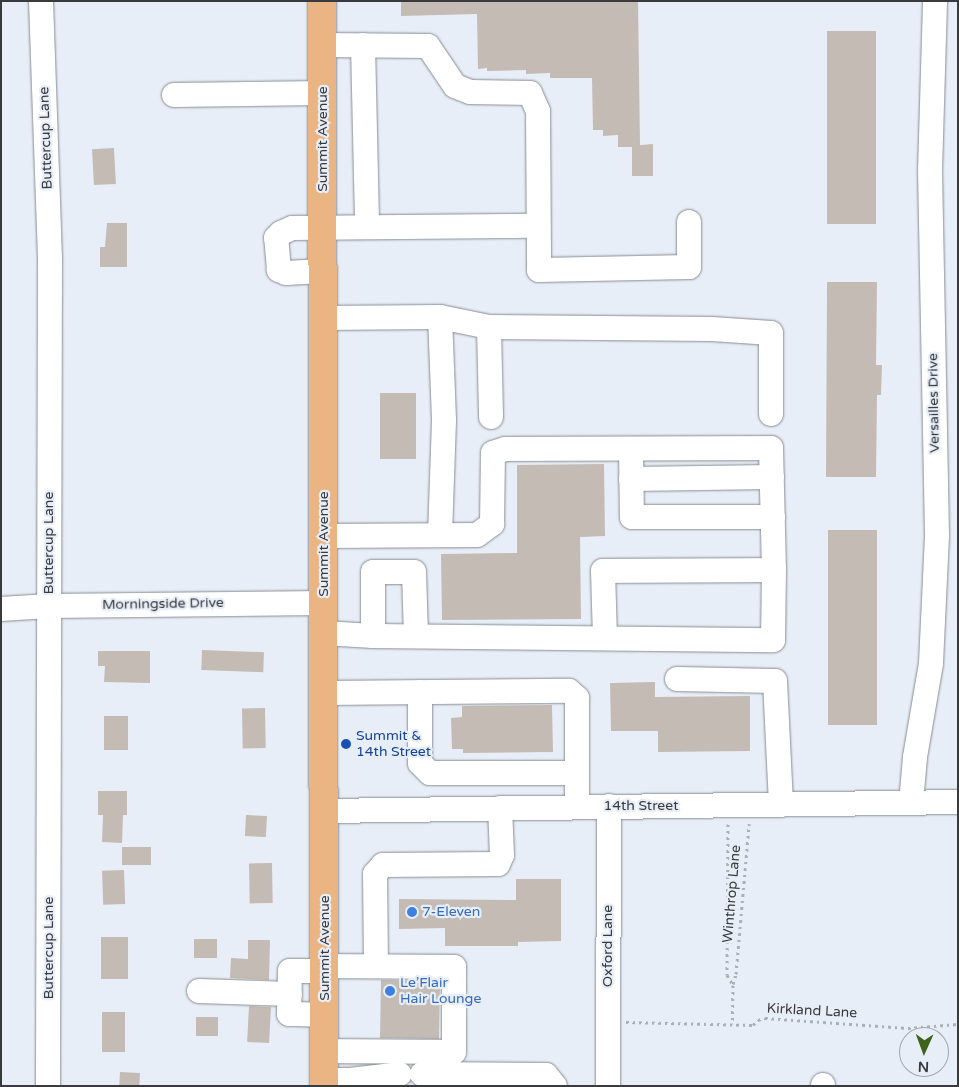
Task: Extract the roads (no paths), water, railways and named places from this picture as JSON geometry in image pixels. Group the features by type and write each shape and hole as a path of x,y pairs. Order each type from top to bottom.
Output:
{"main road":[{"name":"Summit Avenue","path":"322,1 325,811 324,1083"}],"street":[{"name":"Buttercup Lane","path":"41,1 50,259 48,1086"},
{"name":"Versailles Drive","path":"911,803 915,757 932,663 937,535 930,180 935,1"},
{"path":"323,45 428,46 454,86 470,92 530,93 538,112 540,270 688,267 689,222"},
{"path":"363,46 367,227"},
{"path":"174,95 323,93"},
{"path":"323,271 282,272 277,262 276,238 286,229 538,226"},
{"path":"323,318 440,317 489,327 712,329 771,333 771,414"},
{"path":"440,317 444,420 440,535"},
{"path":"489,327 491,418"},
{"path":"324,536 477,535 492,524 493,453 505,449 771,448 774,570 773,640 324,634"},
{"path":"631,449 632,517 773,517"},
{"path":"631,479 772,477"},
{"path":"605,638 603,571 774,570"},
{"path":"373,636 373,572 414,572 416,636"},
{"name":"Morningside Drive","path":"1,609 49,606 324,604"},
{"path":"677,679 774,681 781,805"},
{"path":"324,693 569,691 577,698 577,807"},
{"path":"420,692 420,764 430,773 577,773"},
{"name":"14th Street","path":"325,811 958,802"},
{"name":"Oxford Lane","path":"608,1086 609,806"},
{"path":"376,966 375,874 383,865 498,864 502,855 500,808"},
{"path":"324,1015 289,1014 290,971 376,966 454,967 454,1052 324,1051"},
{"path":"199,991 290,994"},
{"path":"324,1083 411,1074 546,1075 554,1086"}],"place":[{"name":"Summit & 14th Street","path":"346,744"},
{"name":"7-Eleven","path":"412,912"},
{"name":"Le’Flair Hair Lounge","path":"390,991"}]}
